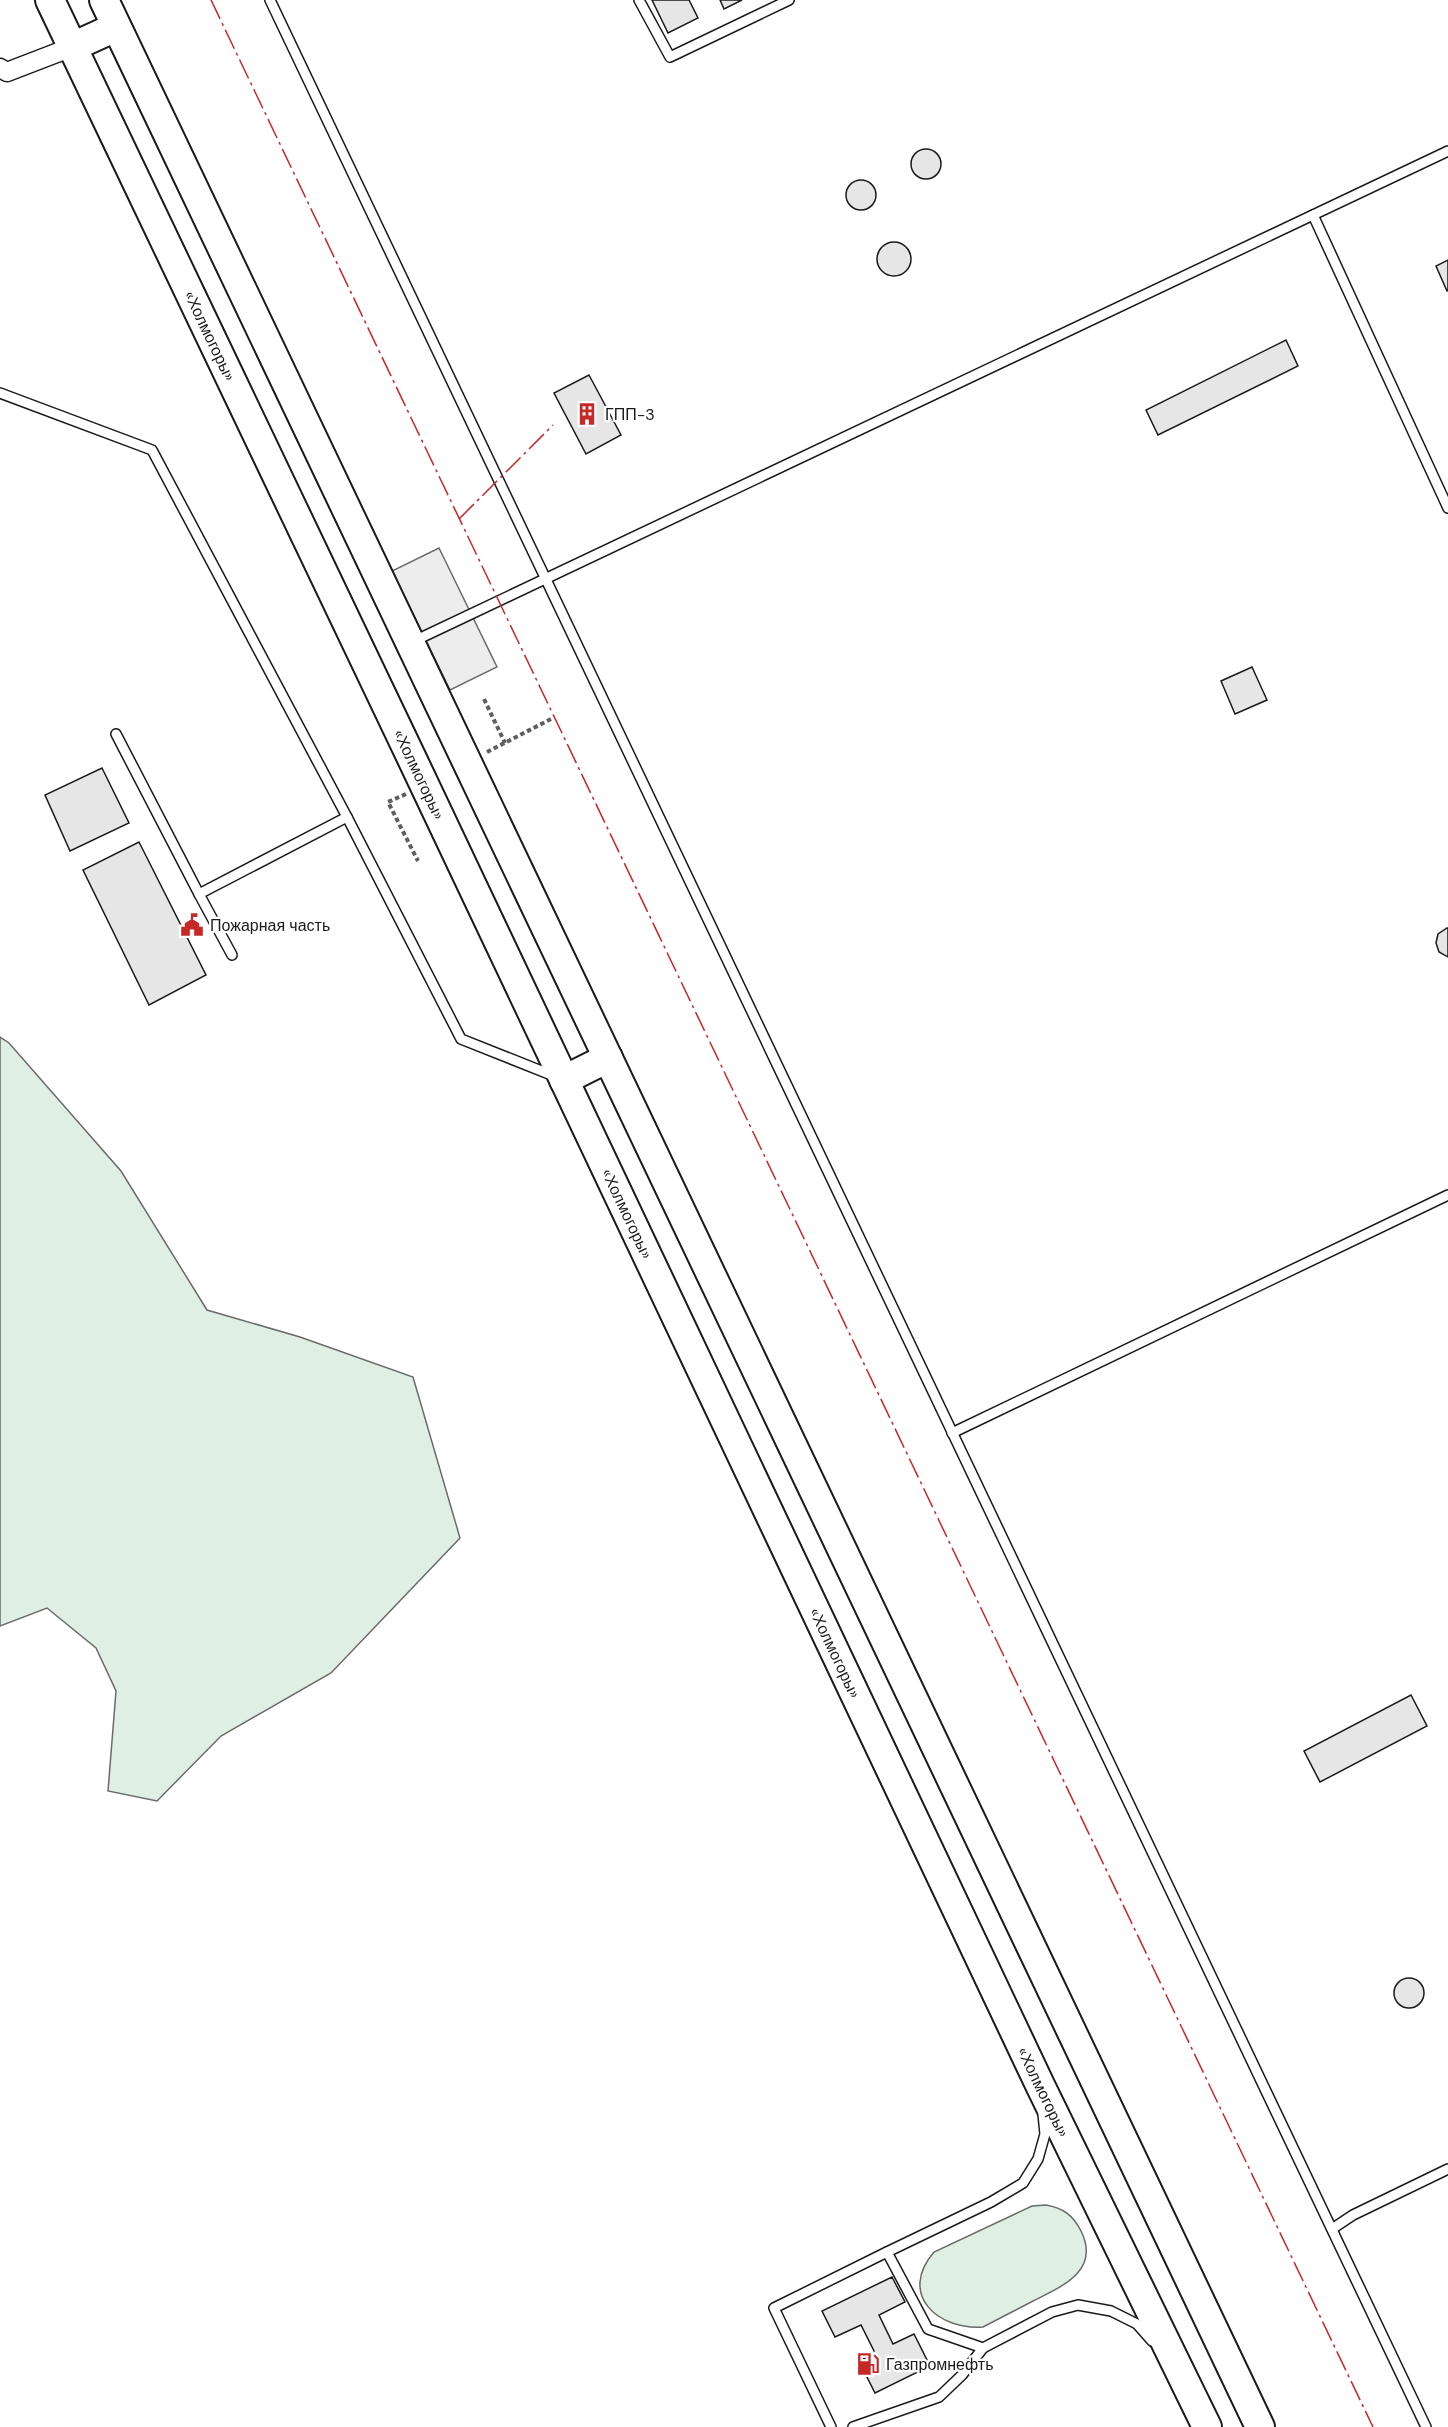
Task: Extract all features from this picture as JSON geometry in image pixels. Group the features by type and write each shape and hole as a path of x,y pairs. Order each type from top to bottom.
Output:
{"highway":[{"name":"«Холмогоры»","path":"50,0 1040,2085 1207,2427"},
{"path":"104,0 1260,2427"},
{"path":"72,47 117,27"},
{"path":"564,1080 608,1058"}],"street":[{"path":"2,74 72,47"}],"lane":[{"path":"270,0 1426,2427"},
{"path":"639,0 670,57 789,0"},
{"path":"411,643 1448,151"},
{"path":"1313,215 1448,508"},
{"path":"0,393 153,450 461,1039 564,1080"},
{"path":"116,734 232,955"},
{"path":"199,894 347,818"},
{"path":"952,1433 1448,1195"},
{"path":"831,2427 774,2308 991,2202 1023,2183 1038,2159 1045,2134 1040,2085"},
{"path":"1332,2229 1353,2215 1448,2169"},
{"path":"887,2252 928,2329 983,2348"},
{"path":"853,2427 939,2397 962,2375 983,2348 1052,2312 1078,2305 1111,2311 1137,2324 1185,2380"}],"path":[{"path":"484,699 505,743"}],"green space":[{"path":"0,1037 9,1043 121,1171 207,1310 300,1337 413,1377 460,1538 331,1673 221,1736 157,1801 108,1791 116,1691 96,1648 47,1608 0,1626"},
{"path":"1046,2205 1067,2213 1081,2231 1086,2245 1086,2257 1075,2276 1055,2290 983,2327 951,2322 938,2316 928,2306 922,2295 920,2282 924,2267 934,2252 1032,2206"}],"shaded area":[{"path":"439,548 497,667 450,690 392,571"}],"building":[{"path":"652,0 689,0 698,18 668,33"},
{"path":"720,0 742,0 724,9"},
{"path":"926,149 932,150 940,158 940,170 932,178 926,179 920,178 912,170 911,164 912,158 920,150"},
{"path":"861,180 867,181 875,189 875,201 867,209 861,210 855,209 847,201 846,195 847,189 855,181"},
{"path":"894,242 906,247 911,259 906,271 894,276 882,271 877,259 882,247"},
{"path":"1448,260 1448,290 1447,291 1436,266"},
{"path":"1286,340 1298,366 1158,435 1146,410"},
{"name":"ГПП-3","path":"589,375 621,435 586,454 554,393"},
{"path":"1252,667 1267,700 1235,714 1221,681"},
{"path":"102,768 129,823 70,851 45,795"},
{"path":"139,842 206,975 149,1005 83,870"},
{"path":"1447,928 1448,957 1439,952 1436,943 1438,934"},
{"path":"1411,1695 1427,1726 1320,1782 1304,1751"},
{"path":"1409,1978 1419,1983 1424,1993 1419,2003 1409,2008 1399,2003 1394,1993 1399,1983"},
{"path":"892,2277 905,2302 879,2315 893,2344 914,2334 930,2366 875,2393 859,2361 875,2353 861,2325 835,2337 822,2311"}],"power":[{"path":"211,0 1373,2427"},
{"path":"459,519 553,425"}],"place":[{"name":"ГПП-3","path":"587,414"},
{"name":"Пожарная часть","path":"192,925"},
{"name":"Газпромнефть","path":"868,2364"}]}
